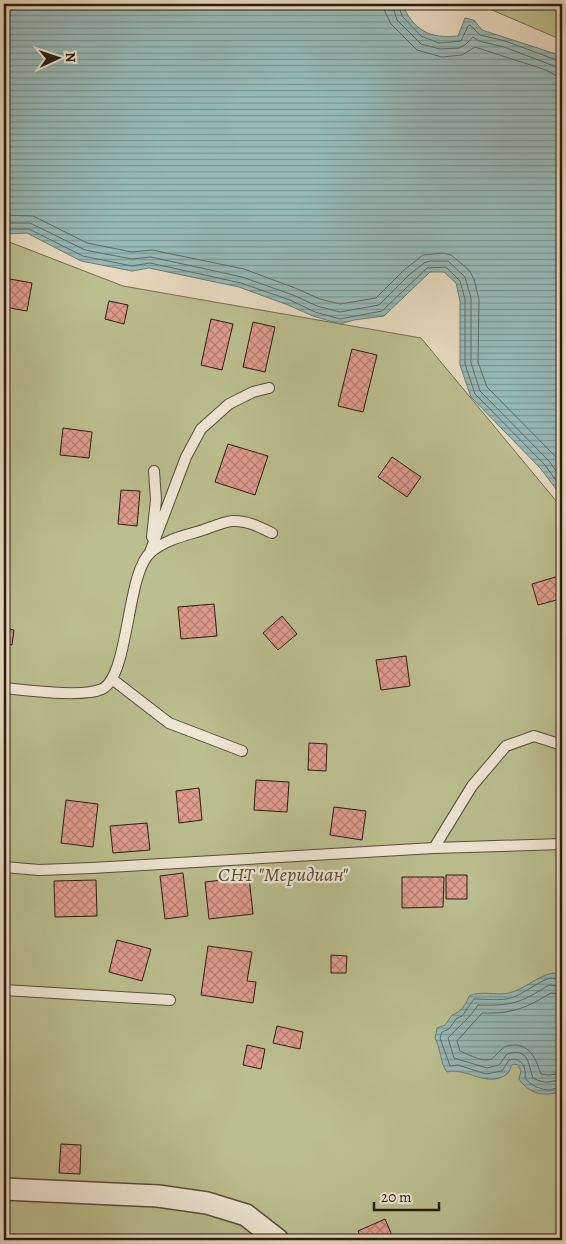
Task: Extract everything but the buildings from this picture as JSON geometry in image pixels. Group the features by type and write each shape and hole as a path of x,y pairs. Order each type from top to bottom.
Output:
{"street":[{"path":"4,1189 158,1196 207,1203 246,1216 278,1240"}],"lane":[{"path":"4,688 84,692 103,689 112,679 119,659 140,570 150,552 186,457 201,429 229,404 253,392 269,388"},
{"path":"150,552 156,500 154,471"},
{"path":"150,552 175,538 233,521 255,525 272,533"},
{"path":"112,679 169,723 242,751"},
{"path":"434,848 472,786 506,746 534,736 562,745"},
{"path":"4,867 39,870 92,868 434,848 562,844"},
{"path":"4,990 170,1000"}],"green space":[{"path":"478,4 562,4 562,40"},
{"name":"СНТ \"Меридиан\"","path":"4,240 123,286 421,338 562,508 562,1240 4,1240"}],"water":[{"path":"4,4 402,4 412,21 418,27 431,34 448,37 458,36 465,18 474,20 482,30 556,54 562,59 562,497 541,469 471,397 460,365 460,301 456,283 444,272 430,272 384,316 340,324 313,316 239,287 149,268 132,271 81,261 27,233 4,234"},
{"path":"553,973 562,976 562,1091 544,1094 533,1091 519,1079 521,1071 518,1065 513,1064 507,1074 500,1078 492,1079 485,1079 462,1072 447,1072 435,1038 437,1028 445,1025 452,1015 461,1010 469,996 478,993 509,993"}]}
